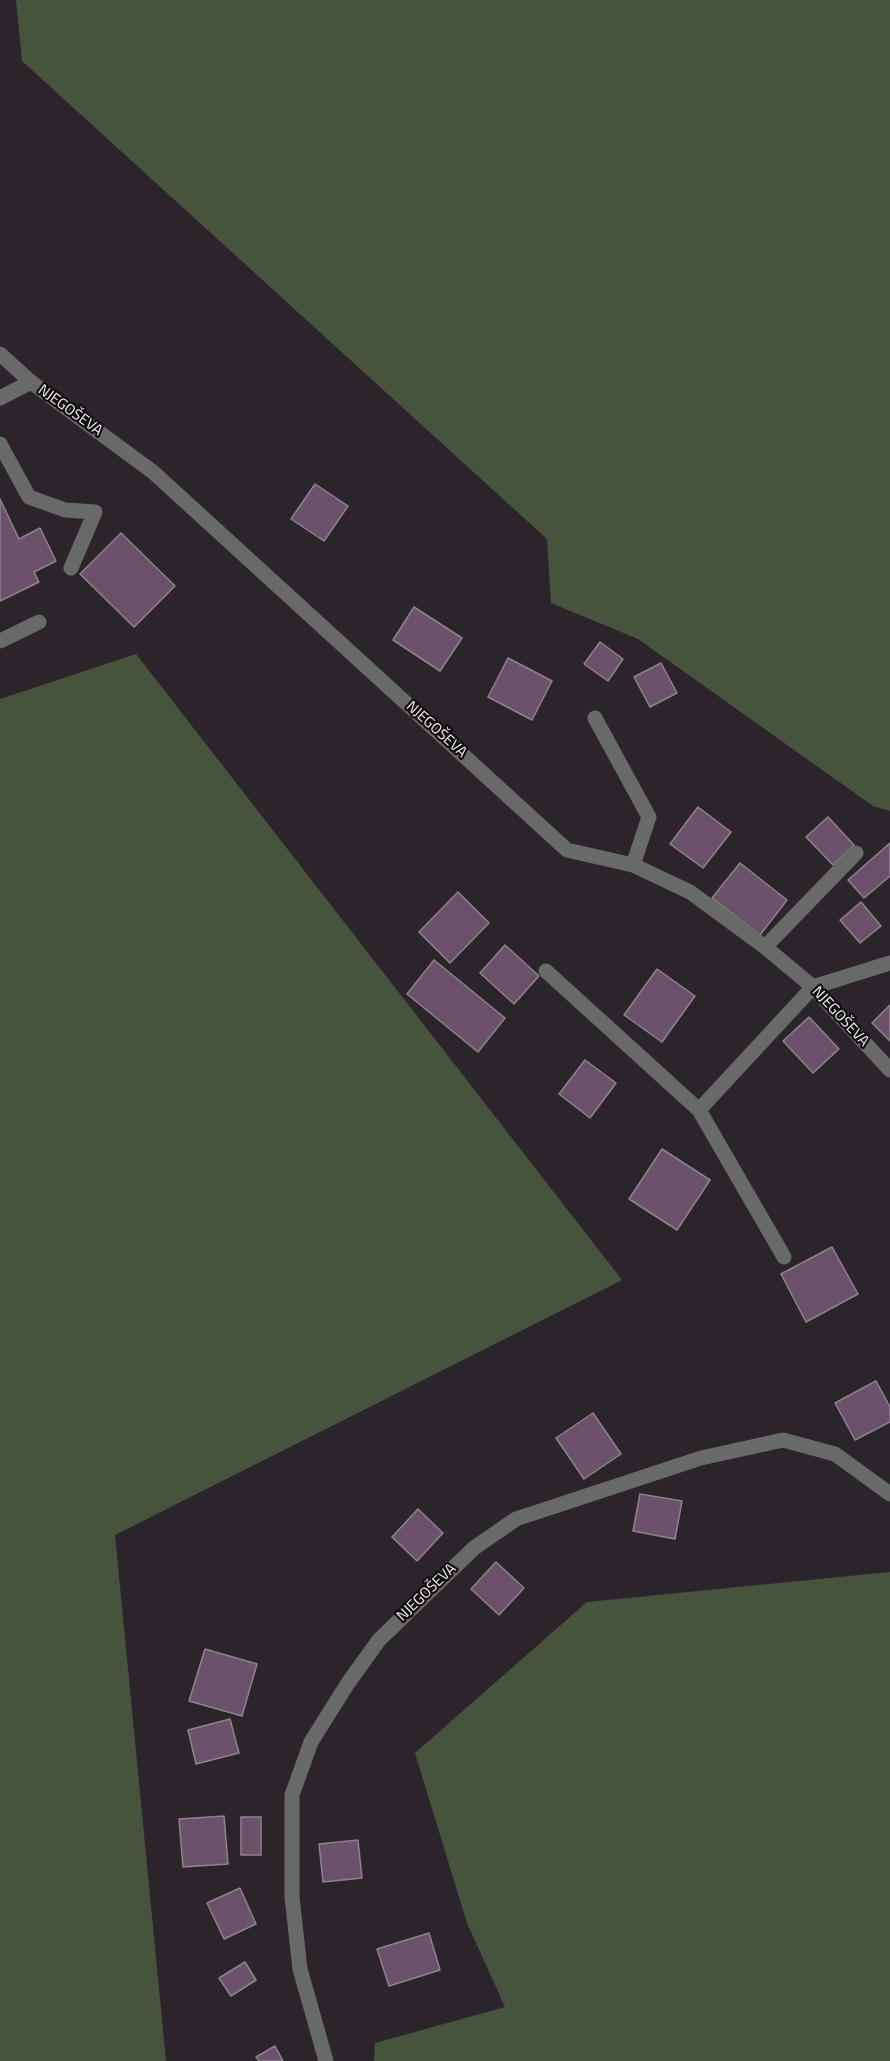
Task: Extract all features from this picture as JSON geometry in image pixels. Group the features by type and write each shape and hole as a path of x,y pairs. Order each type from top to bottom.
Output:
{"street":[{"name":"NJEGOŠEVA","path":"0,354 31,382 153,472 567,850 633,865 690,892 765,947 813,987 890,1070"},
{"path":"0,398 31,382"},
{"path":"0,444 29,497 65,510 95,512 71,568"},
{"path":"0,641 39,621"},
{"path":"595,718 649,817 633,865"},
{"path":"765,947 856,852"},
{"path":"699,1110 813,987 890,963"},
{"path":"546,971 699,1110 784,1257"},
{"name":"NJEGOŠEVA","path":"326,2061 300,1969 292,1897 292,1795 311,1742 379,1640 474,1548 516,1520 701,1458 783,1440 835,1454 890,1494"}],"green space":[{"path":"16,0 890,0 890,811 873,806 638,639 551,603 547,539 22,61"},
{"path":"136,654 622,1280 115,1535 166,2061 0,2061 0,699"},
{"path":"890,1572 890,2061 374,2061 375,2043 505,2007 467,1923 415,1753 587,1602"}],"building":[{"path":"315,484 348,506 324,541 291,519"},
{"path":"0,499 19,539 40,528 56,561 34,572 39,582 0,601"},
{"path":"121,533 175,586 134,627 80,574"},
{"path":"414,607 462,638 440,671 393,640"},
{"path":"600,642 623,659 608,681 584,664"},
{"path":"508,658 552,681 532,720 488,697"},
{"path":"661,663 677,693 650,707 634,677"},
{"path":"698,807 731,832 703,868 670,844"},
{"path":"828,817 854,845 833,865 806,837"},
{"path":"890,843 890,876 864,898 848,880"},
{"path":"740,863 787,900 760,935 712,898"},
{"path":"458,892 489,923 450,963 419,932"},
{"path":"861,902 881,926 860,943 840,920"},
{"path":"505,945 539,976 514,1004 480,973"},
{"path":"434,960 505,1018 478,1052 407,994"},
{"path":"657,969 695,996 662,1042 624,1015"},
{"path":"890,1005 890,1041 872,1023"},
{"path":"809,1017 839,1049 813,1073 783,1041"},
{"path":"585,1060 616,1083 590,1118 559,1094"},
{"path":"662,1149 710,1180 677,1230 629,1199"},
{"path":"832,1247 858,1294 806,1322 781,1274"},
{"path":"876,1381 890,1407 890,1422 855,1440 835,1403"},
{"path":"593,1413 621,1454 584,1479 556,1438"},
{"path":"640,1494 682,1501 675,1539 633,1531"},
{"path":"418,1509 443,1533 417,1561 392,1537"},
{"path":"496,1562 524,1588 499,1615 471,1589"},
{"path":"205,1649 257,1664 242,1716 189,1701"},
{"path":"230,1719 239,1753 196,1764 188,1730"},
{"path":"224,1816 228,1864 183,1867 179,1819"},
{"path":"241,1817 261,1817 261,1855 241,1855"},
{"path":"358,1840 362,1878 323,1882 319,1844"},
{"path":"240,1888 256,1924 224,1939 207,1903"},
{"path":"429,1933 440,1970 389,1986 377,1949"},
{"path":"245,1962 256,1980 231,1996 219,1978"},
{"path":"275,2046 283,2061 259,2061 256,2057"}]}
